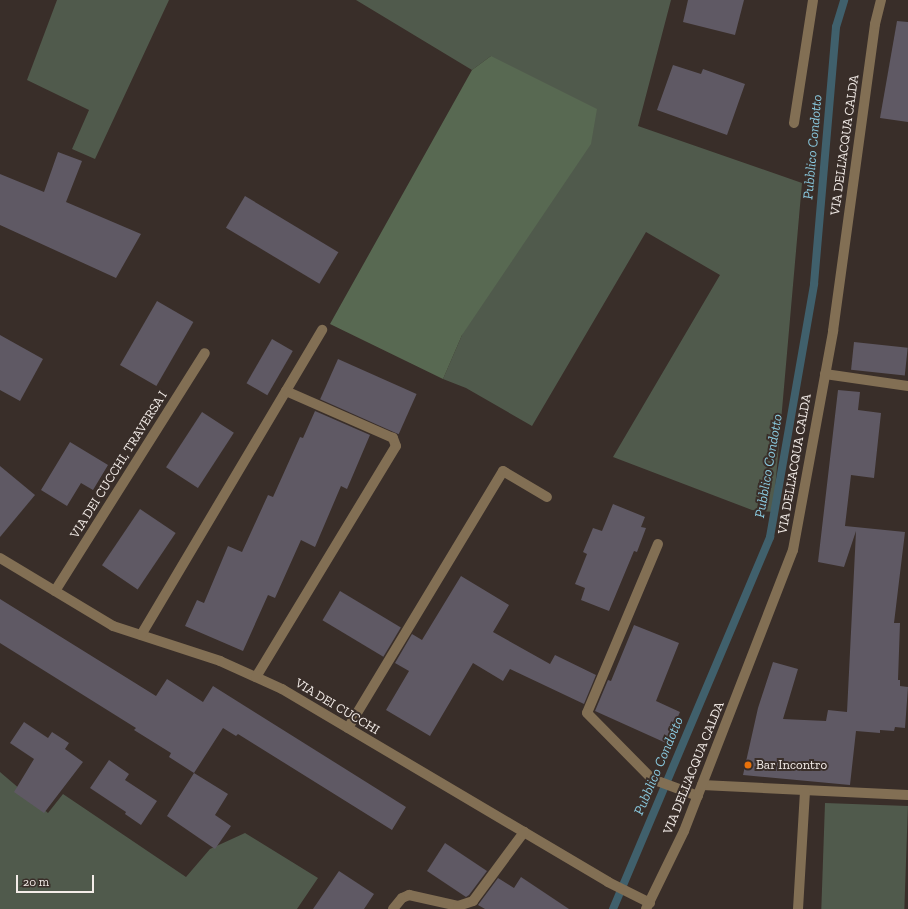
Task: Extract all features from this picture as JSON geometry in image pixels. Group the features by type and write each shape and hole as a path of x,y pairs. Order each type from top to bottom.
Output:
{"street":[{"path":"794,122 813,0"},
{"name":"VIA DELL'ACQUA CALDA","path":"648,906 698,796 793,550 825,374 874,24 881,0"},
{"path":"141,635 322,330"},
{"name":"VIA DEI CUCCHI, TRAVERSA I","path":"55,591 205,353"},
{"path":"825,374 908,386"},
{"path":"256,677 396,446 393,438 286,391"},
{"path":"348,728 503,471 547,497"},
{"path":"658,544 587,713 652,779 698,796"},
{"name":"VIA DEI CUCCHI","path":"0,558 113,626 220,661 282,689 648,906"},
{"path":"702,785 805,792 908,795"},
{"path":"798,909 805,792"},
{"path":"393,909 402,898 409,895 458,906 473,902 524,832"}],"green space":[{"path":"57,0 169,0 95,159 72,149 89,110 27,80"},
{"path":"356,0 671,0 638,126 802,183 773,512 752,510 613,457 720,275 646,232 532,426 466,388 443,379 462,335 491,56 472,70"},
{"path":"491,56 597,109 591,144 462,335 443,379 330,324 472,70"},
{"path":"0,772 48,813 63,794 186,877 210,849 245,833 318,878 297,909 0,909"},
{"path":"825,803 908,806 904,909 821,909"}],"building":[{"path":"688,0 744,0 735,35 683,22"},
{"path":"897,21 908,22 908,122 880,118"},
{"path":"673,65 701,74 703,69 745,84 727,135 657,110"},
{"path":"58,152 82,161 66,202 141,234 116,278 0,225 0,174 44,192"},
{"path":"245,196 338,252 319,284 226,228"},
{"path":"157,301 193,322 156,386 120,365"},
{"path":"0,335 43,359 20,401 0,390"},
{"path":"272,339 293,351 267,395 246,383"},
{"path":"854,342 908,348 905,375 851,370"},
{"path":"338,359 417,394 399,434 320,399"},
{"path":"838,390 860,392 858,410 881,413 874,478 851,475 845,526 905,532 894,623 900,623 898,680 900,680 900,686 908,687 905,728 895,727 894,731 880,730 880,733 856,731 850,785 743,775 758,708 773,662 798,669 783,719 826,721 828,710 847,712 856,531 844,567 818,562"},
{"path":"315,411 370,435 347,489 341,486 315,547 301,540 275,598 268,595 243,651 185,626 197,600 204,603 228,546 242,552 268,495 273,497 300,437 303,438"},
{"path":"202,412 234,433 198,488 166,467"},
{"path":"70,442 108,465 93,490 81,483 67,506 41,490"},
{"path":"0,466 35,495 0,537"},
{"path":"613,504 645,517 641,527 646,528 637,552 634,551 609,611 581,600 585,588 575,584 587,554 583,552 593,528 602,531"},
{"path":"140,509 176,533 138,589 102,565"},
{"path":"461,576 509,605 493,632 550,664 555,655 596,675 584,704 510,669 503,681 473,663 430,736 386,710 409,671 395,663 412,634 422,640"},
{"path":"340,591 401,628 383,657 322,620"},
{"path":"0,599 156,696 167,679 203,702 213,686 406,807 392,830 238,734 236,736 223,728 194,773 169,757 171,753 134,730 136,728 0,643"},
{"path":"634,625 679,643 656,701 680,712 666,743 595,711 608,680 611,681"},
{"path":"24,722 48,738 52,732 69,743 65,749 83,762 44,813 14,792 34,759 10,743"},
{"path":"109,760 129,774 125,780 157,801 141,825 125,814 126,812 90,788"},
{"path":"194,773 228,794 215,815 231,826 215,849 167,816"},
{"path":"445,843 487,871 466,897 427,871"},
{"path":"339,871 374,894 364,909 313,909"},
{"path":"521,877 569,909 485,909 478,905 498,878 514,888"}],"waterway":[{"name":"Pubblico Condotto","path":"613,909 770,537 814,284 836,27 844,0"}],"place":[{"name":"Bar Incontro","path":"748,765"}]}
